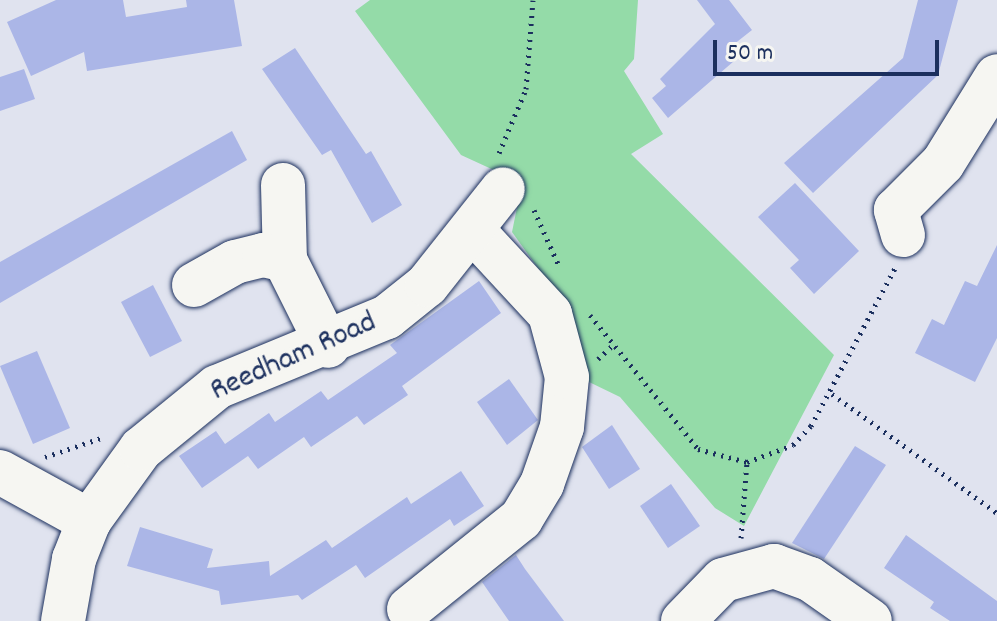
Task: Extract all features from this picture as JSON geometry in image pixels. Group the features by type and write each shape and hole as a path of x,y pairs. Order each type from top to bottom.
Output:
{"street":[{"path":"903,235 896,210 943,163 997,76"},
{"path":"283,185 285,260 328,346"},
{"name":"Reedham Road","path":"64,621 89,521 141,449 188,408 257,367 328,346 397,309 516,195"},
{"path":"431,608 521,519 557,446 566,402 564,357 550,314 475,233"},
{"path":"194,285 235,262 264,255 285,260"},
{"path":"0,472 89,521"},
{"path":"683,621 706,593 742,571 774,566 792,571 870,621"}],"path":[{"path":"516,195 568,281"},
{"path":"584,305 698,449 747,462 793,445 832,394 881,299 903,235"},
{"path":"832,394 997,513"},
{"path":"742,571 739,511 747,462"}],"green space":[{"path":"370,0 638,0 634,59 624,71 663,134 631,154 834,355 744,526 715,508 620,397 587,381 573,317 512,232 522,183 461,155 355,11"}],"building":[{"path":"56,0 123,0 126,17 187,7 186,0 234,0 242,46 87,71 84,52 31,76 7,22"},
{"path":"697,0 729,0 752,30 733,45 741,55 668,118 652,98 666,86 660,79 715,24"},
{"path":"918,0 958,0 938,75 813,193 784,163 903,58"},
{"path":"295,48 366,154 371,151 402,205 372,223 331,150 322,155 262,69"},
{"path":"24,69 35,99 0,111 0,77"},
{"path":"232,131 247,160 0,303 0,262"},
{"path":"795,183 859,251 814,294 790,268 799,260 758,217"},
{"path":"997,245 997,338 975,382 915,353 932,319 944,325 965,281 977,286"},
{"path":"479,281 501,313 402,386 408,395 364,425 357,416 311,447 304,437 258,469 248,456 202,488 179,456 216,431 225,444 269,413 275,422 321,391 328,400 397,353 390,345"},
{"path":"153,285 182,341 150,357 121,302"},
{"path":"37,351 70,428 33,444 0,366"},
{"path":"509,379 538,420 507,445 477,402"},
{"path":"612,425 640,469 609,489 582,447"},
{"path":"855,446 886,465 824,559 792,543"},
{"path":"461,471 484,506 454,526 450,519 365,578 356,565 302,600 298,595 221,605 219,591 127,566 140,527 213,549 207,568 269,561 270,576 326,540 332,548 407,497 411,504"},
{"path":"671,484 700,526 668,548 640,506"},
{"path":"906,535 997,601 997,621 950,621 930,608 934,602 884,568"},
{"path":"516,555 564,621 509,621 482,582"}]}
